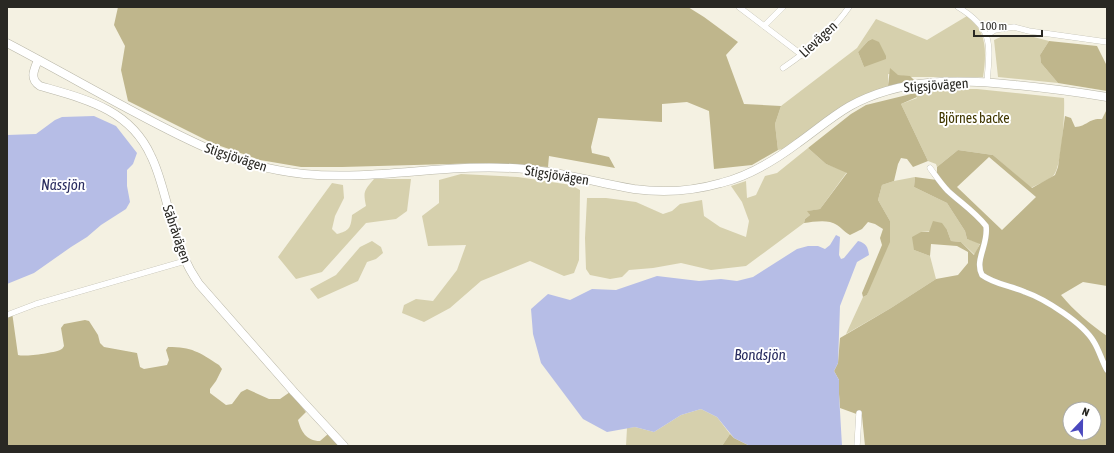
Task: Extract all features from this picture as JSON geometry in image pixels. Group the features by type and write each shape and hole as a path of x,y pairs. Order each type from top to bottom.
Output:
{"main road":[{"name":"Stigsjövägen","path":"7,44 187,140 237,160 271,168 306,174 354,175 461,168 509,168 546,171 635,189 656,191 672,191 704,187 735,179 751,172 785,152 849,106 888,90 925,83 954,81 987,82 1031,86 1107,97"},
{"name":"Säbråvägen","path":"38,60 33,75 33,80 40,86 84,99 104,107 122,118 140,135 154,164 185,261 199,284 294,392 344,446"}],"street":[{"path":"739,7 802,55"},
{"path":"764,26 783,7"},
{"name":"Lievägen","path":"783,68 802,55 830,30 849,7"},
{"path":"958,7 977,20 987,35 990,51 987,82"},
{"path":"969,14 973,7"},
{"path":"987,35 995,30 1014,27 1029,31 1107,42"},
{"path":"930,168 936,178 948,191 974,213 986,226 986,241 979,265 982,275 994,282 1021,290 1040,298 1070,318 1090,335 1107,370"},
{"path":"7,315 36,304 185,261"},
{"path":"857,446 859,413"}],"green space":[{"path":"967,16 978,28 983,38 985,55 983,77 911,77 888,74 888,86 860,98 787,148 778,150 775,124 781,106 857,48 876,19 927,40","holes":["872,39 864,67 858,52 868,41"]},
{"path":"1005,35 1026,35 1049,41 1040,55 1041,63 1058,83 998,77 994,40"},
{"name":"Björnes backe","path":"933,89 977,89 1064,98 1061,151 1059,162 1053,176 1031,188 993,155 958,150 937,167 936,164 928,161 901,104 917,98 915,93"},
{"path":"808,148 826,164 847,172 820,209 808,211 810,215 805,219 804,223 746,266 711,270 681,263 653,268 629,270 622,277 610,279 590,275 586,269 585,238 587,198 606,198 636,202 663,214 672,211 680,204 702,200 704,216 720,227 746,237 749,221 742,202 731,186 746,181 747,198 756,195 765,176 777,173"},
{"path":"461,174 518,177 571,185 580,190 579,260 574,273 564,276 530,261 481,281 450,308 424,322 402,313 404,305 416,299 433,301 457,270 466,245 428,246 422,216 439,203 439,180"},
{"path":"915,177 914,187 947,203 965,231 967,239 980,243 975,255 961,242 951,241 947,230 921,232 914,250 930,256 936,279 891,308 846,334 863,297 867,295 890,221 878,200 882,185"},
{"path":"374,179 411,179 407,211 396,219 366,223 322,272 296,279 278,257 332,183 343,185 344,198 335,216 332,229 337,234 347,230 351,223 352,215 366,206 365,191"},
{"path":"372,241 381,247 383,253 376,259 367,262 358,281 318,299 310,289 336,275 360,247"},
{"path":"701,409 717,417 730,434 722,446 626,446 627,428 635,427 654,432 681,415"}],"shaded area":[{"path":"118,7 688,7 738,42 726,55 744,104 781,106 775,124 778,150 752,165 714,169 709,111 687,102 662,104 662,122 598,118 591,147 592,153 609,157 615,168 549,156 548,167 486,163 301,167 260,160 212,143 128,101 121,70 125,46 114,25"},
{"path":"872,39 879,42 886,59 864,67 858,52 868,41"},
{"path":"1049,41 1097,46 1107,66 1107,91 1058,83 1041,63 1040,55"},
{"path":"890,68 898,75 910,76 914,80 888,86"},
{"path":"915,93 917,97 901,104 928,161 913,167 907,159 901,158 894,181 882,185 878,200 890,221 890,242 867,295 863,297 862,293 882,245 880,238 883,229 868,222 862,229 850,235 833,223 821,221 804,223 805,219 810,215 807,211 820,209 847,173 826,164 808,148 851,114 866,105"},
{"path":"1107,109 1107,286 1083,282 1061,295 1082,317 1107,336 1107,446 865,446 862,416 840,408 839,380 834,371 838,363 840,338 936,279 958,275 968,263 968,252 957,246 931,244 930,256 914,250 912,237 921,232 929,232 933,221 942,223 947,230 951,241 961,242 974,255 980,244 967,239 965,231 947,203 914,187 915,177 937,180 937,167 958,150 993,155 1032,188 1055,175 1058,167 1065,116 1071,118 1075,127 1097,119 1102,119","holes":["989,157 1036,197 1002,230 957,187"]},
{"path":"12,312 18,355 39,354 60,350 64,346 61,328 64,324 85,320 89,321 98,335 100,343 104,347 137,353 140,367 144,369 167,365 169,360 166,350 168,347 189,349 206,357 219,365 222,369 210,389 210,393 226,405 232,404 241,392 247,389 269,399 280,399 290,392 306,412 298,420 305,435 315,441 320,441 328,434 340,446 7,446 7,315"},
{"path":"730,434 734,438 750,446 722,446"}],"water":[{"name":"Nässjön","path":"94,116 116,126 137,153 133,164 127,170 127,186 130,202 126,209 34,273 7,284 7,135 36,134 55,120 62,117"},
{"name":"Bondsjön","path":"836,235 840,237 839,255 841,259 844,258 858,241 866,246 869,255 857,262 840,306 838,363 834,371 839,380 842,446 750,446 734,438 717,417 701,409 681,415 654,432 635,427 607,432 583,419 541,363 533,334 531,309 548,294 570,300 592,289 616,290 657,276 699,281 721,279 737,281 753,277 797,249 808,246 818,246 825,249 830,245"}]}
